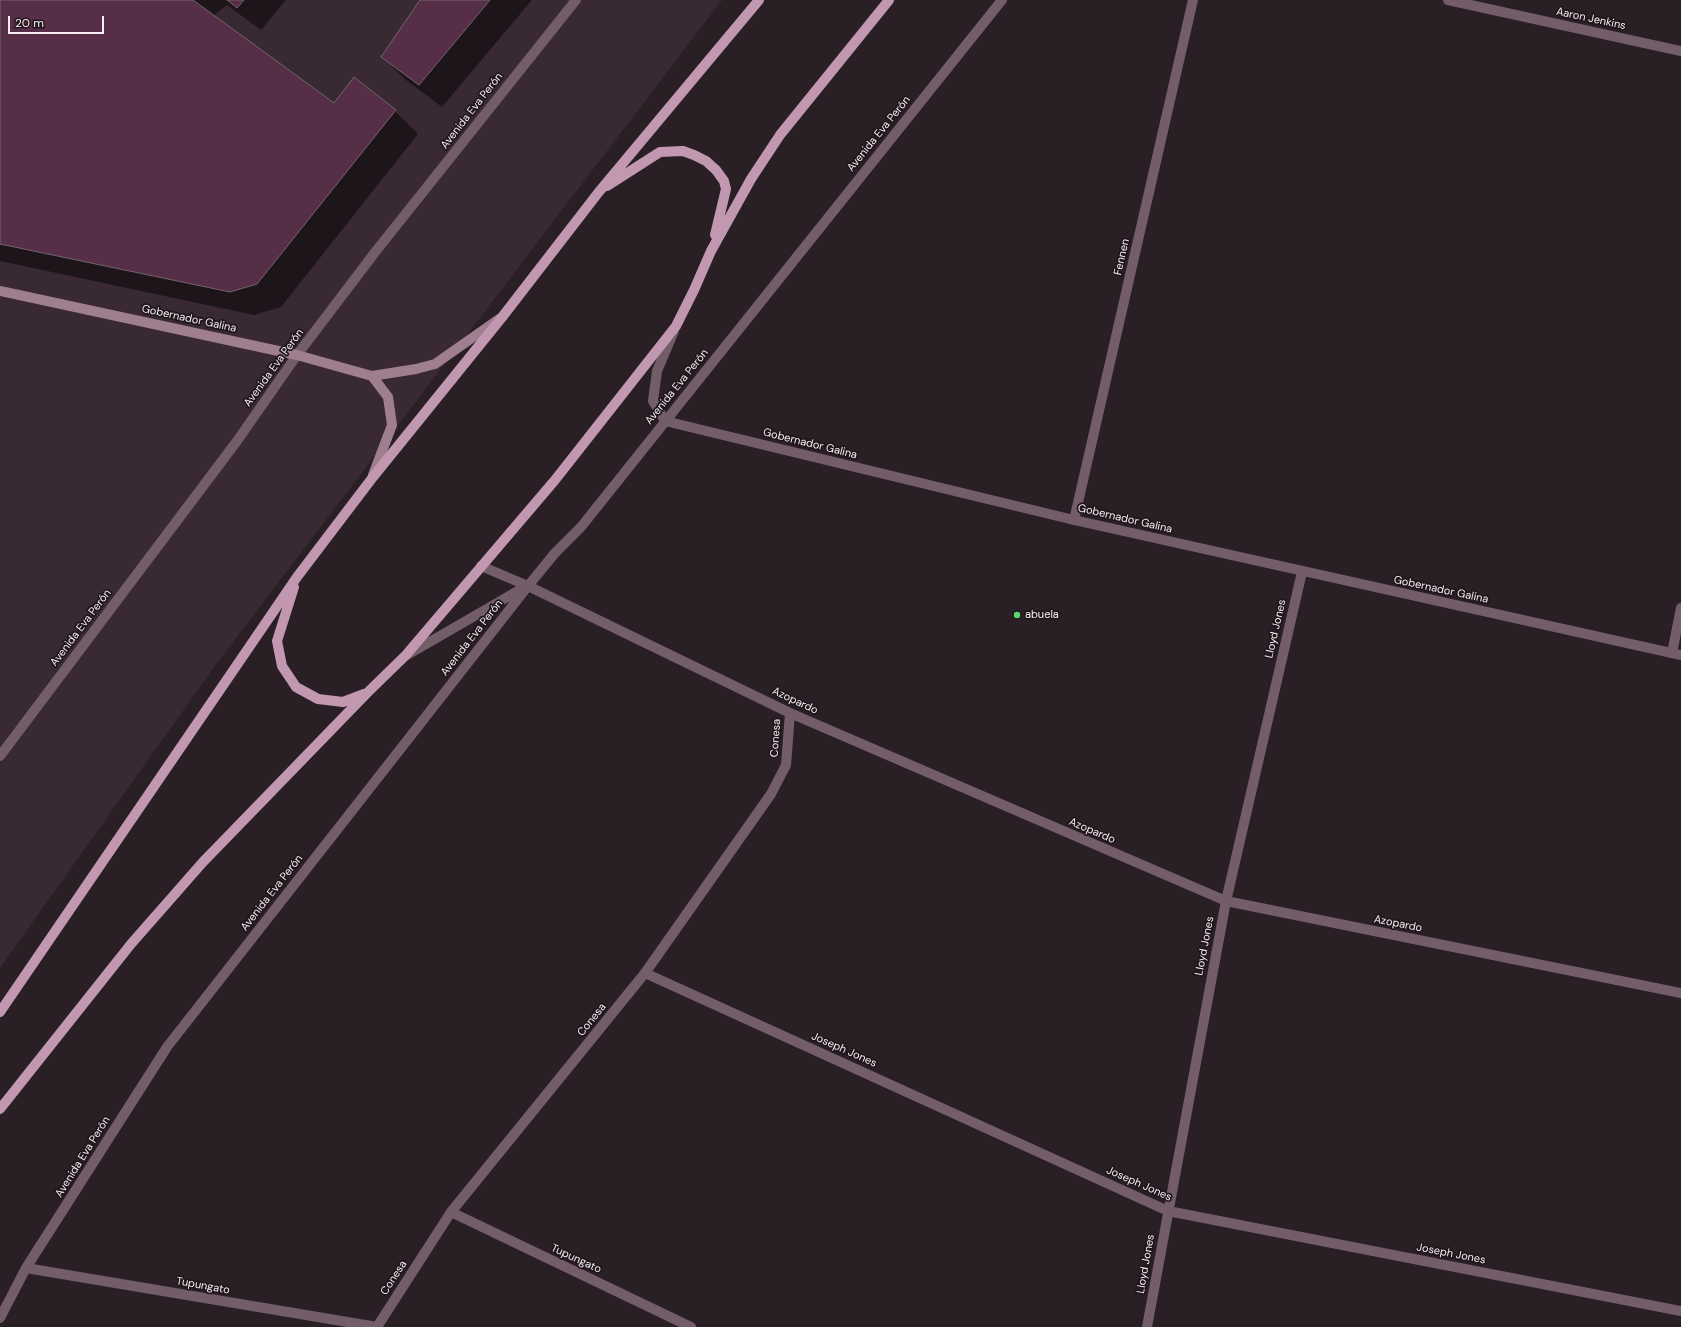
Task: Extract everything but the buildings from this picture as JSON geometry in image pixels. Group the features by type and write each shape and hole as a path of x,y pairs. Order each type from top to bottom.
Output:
{"main road":[{"path":"0,1012 297,577 373,476 503,316 598,193 760,0"},
{"path":"0,1109 130,944 204,862 367,693 406,655 555,480 676,326 711,251 751,179 780,135 888,0"},
{"path":"598,193 660,152 683,151 706,161 716,170 724,181 726,189 711,251"},
{"name":"Gobernador Galina","path":"0,291 297,355 372,376"},
{"path":"373,476 392,425 388,397 372,376 416,369 435,364 503,316"},
{"path":"297,577 277,641 282,666 296,687 318,699 343,702 367,693"}],"street":[{"name":"Avenida Eva Perón","path":"0,756 236,441 297,355 376,251 576,0"},
{"name":"Avenida Eva Perón","path":"0,1318 26,1268 167,1047 528,586 555,553 581,527 1002,0"},
{"name":"Fennen","path":"1074,520 1193,0"},
{"name":"Aaron Jenkins","path":"1448,0 1681,51"},
{"path":"665,421 654,401 657,371 676,326"},
{"name":"Gobernador Galina","path":"665,421 1074,520 1302,572 1676,654"},
{"name":"Azopardo","path":"481,566 528,586 790,713 1226,902 1681,993"},
{"name":"Lloyd Jones","path":"1147,1327 1226,902 1302,572"},
{"path":"406,655 528,586"},
{"path":"1676,654 1681,608"},
{"name":"Conesa","path":"377,1327 451,1212 646,973 772,794 786,765 790,713"},
{"name":"Joseph Jones","path":"646,973 1168,1211 1681,1311"},
{"name":"Tupungato","path":"451,1212 691,1327"},
{"name":"Tupungato","path":"26,1268 377,1327"}],"shaded area":[{"path":"6,0 722,0 217,663 0,968 0,7"}],"place":[{"name":"abuela","path":"1017,615"}]}
